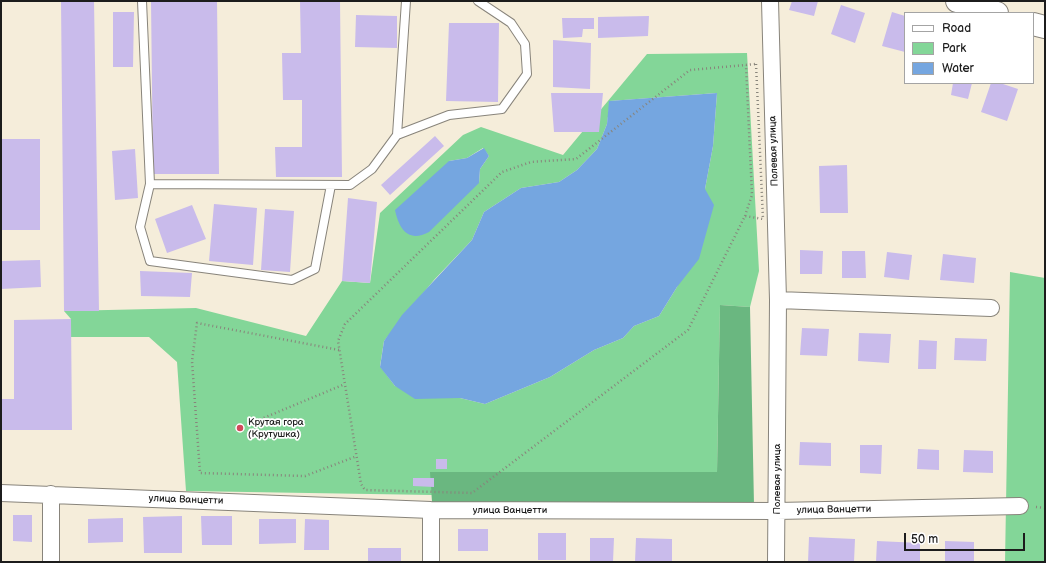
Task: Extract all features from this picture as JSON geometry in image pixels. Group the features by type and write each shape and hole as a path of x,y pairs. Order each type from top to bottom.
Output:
{"street":[{"name":"Полевая улица","path":"770,1 778,300 776,562"},
{"path":"957,1 994,12"},
{"path":"1034,24 1045,27"},
{"path":"778,300 992,308"},
{"name":"улица Ванцетти","path":"1,493 431,510 777,511 1020,506"},
{"path":"52,494 52,562"},
{"path":"431,510 431,562"}],"lane":[{"path":"142,1 150,184 140,227 150,261 292,280 315,269 331,185"},
{"path":"398,135 406,1"},
{"path":"150,184 350,185 372,168 398,135 449,115 502,109 527,74 525,44 511,23 478,1"}],"path":[{"path":"480,494 365,490 361,484 338,340 345,324 502,172 531,162 576,159 690,70 756,64 763,226"},
{"path":"472,493 688,330 745,216 752,195 746,65"},
{"path":"745,216 763,219"},
{"path":"339,350 197,323 192,361 200,473 304,476 357,456"},
{"path":"249,424 345,384"}],"green space":[{"path":"747,53 759,271 750,307 720,305 717,472 431,472 432,495 186,491 177,362 149,337 71,337 71,319 64,311 196,308 306,336 342,281 370,283 380,213 463,135 481,127 563,155 647,54","holes":["717,93 713,146 705,189 677,287 659,316 634,326 623,338 594,350 550,377 485,404 395,386 380,366 384,341 434,280 472,240 484,212 521,188 559,182 577,170 597,149 607,124 610,101","483,148 489,156 480,169 479,183 449,161 467,158"]},
{"path":"1010,272 1045,278 1045,562 1005,562"},
{"path":"720,305 750,307 754,505 432,502 430,472 717,472"}],"water":[{"path":"717,93 713,146 705,189 714,205 699,259 677,287 659,316 634,326 623,338 594,350 550,377 485,404 460,398 415,399 395,386 380,367 384,341 402,315 472,240 484,212 521,188 559,182 577,170 597,149 607,124 609,101"},
{"path":"484,148 489,156 480,169 479,183 429,232 415,236 406,232 399,223 395,210 449,161 467,158"}],"building":[{"path":"61,1 94,1 99,311 64,311"},
{"path":"151,1 217,1 219,174 153,174"},
{"path":"300,1 340,1 342,177 276,177 275,147 302,147 302,100 283,100 282,53 301,53"},
{"path":"792,1 818,1 814,16 789,10"},
{"path":"841,5 865,13 855,43 831,34"},
{"path":"113,12 134,12 133,67 113,67"},
{"path":"892,12 904,16 904,52 882,46"},
{"path":"356,15 397,16 397,48 355,47"},
{"path":"649,16 648,36 598,38 598,17"},
{"path":"562,18 594,18 594,29 583,29 582,37 563,38"},
{"path":"449,23 499,23 498,102 446,101"},
{"path":"553,40 591,43 590,89 553,87"},
{"path":"953,84 972,84 968,99 951,95"},
{"path":"991,84 1003,84 1018,89 1007,121 981,112"},
{"path":"551,93 603,93 599,132 554,132"},
{"path":"435,136 444,146 390,195 381,185"},
{"path":"1,139 40,139 40,230 1,230"},
{"path":"135,149 138,198 115,200 112,151"},
{"path":"847,165 848,213 820,213 819,166"},
{"path":"348,198 377,202 370,283 342,281"},
{"path":"214,204 257,208 253,265 209,261"},
{"path":"192,205 206,239 167,253 155,219"},
{"path":"265,209 294,211 290,272 261,270"},
{"path":"800,250 823,251 822,274 800,274"},
{"path":"842,251 865,251 866,278 842,278"},
{"path":"887,252 912,255 909,280 884,277"},
{"path":"943,254 976,258 974,283 940,280"},
{"path":"40,260 41,287 1,289 1,261"},
{"path":"140,271 192,273 190,297 141,296"},
{"path":"71,319 72,430 1,430 1,399 14,399 14,320"},
{"path":"802,328 829,329 827,356 800,355"},
{"path":"859,333 891,334 889,363 858,361"},
{"path":"955,338 987,339 986,361 954,360"},
{"path":"919,340 937,341 936,369 918,369"},
{"path":"800,442 831,443 831,466 799,465"},
{"path":"860,445 882,445 881,474 860,473"},
{"path":"918,449 939,450 939,470 917,469"},
{"path":"964,450 993,451 993,473 963,472"},
{"path":"436,459 447,459 447,469 436,469"},
{"path":"413,478 434,478 434,487 413,486"},
{"path":"13,515 32,515 32,542 13,541"},
{"path":"182,516 182,553 144,553 143,517"},
{"path":"201,516 232,516 232,545 202,545"},
{"path":"123,518 123,542 88,543 88,519"},
{"path":"259,519 296,519 296,543 259,544"},
{"path":"305,519 329,520 329,550 304,550"},
{"path":"458,529 488,529 488,551 458,551"},
{"path":"538,533 566,533 566,560 538,560"},
{"path":"809,537 855,539 854,562 808,562"},
{"path":"590,538 614,538 613,562 590,562"},
{"path":"636,538 672,539 672,562 635,562"},
{"path":"877,541 920,543 920,562 876,562"},
{"path":"945,541 974,542 974,562 945,562"},
{"path":"368,548 401,548 401,562 368,562"}],"place":[{"name":"Крутая гора (Крутушка)","path":"240,428"}]}
